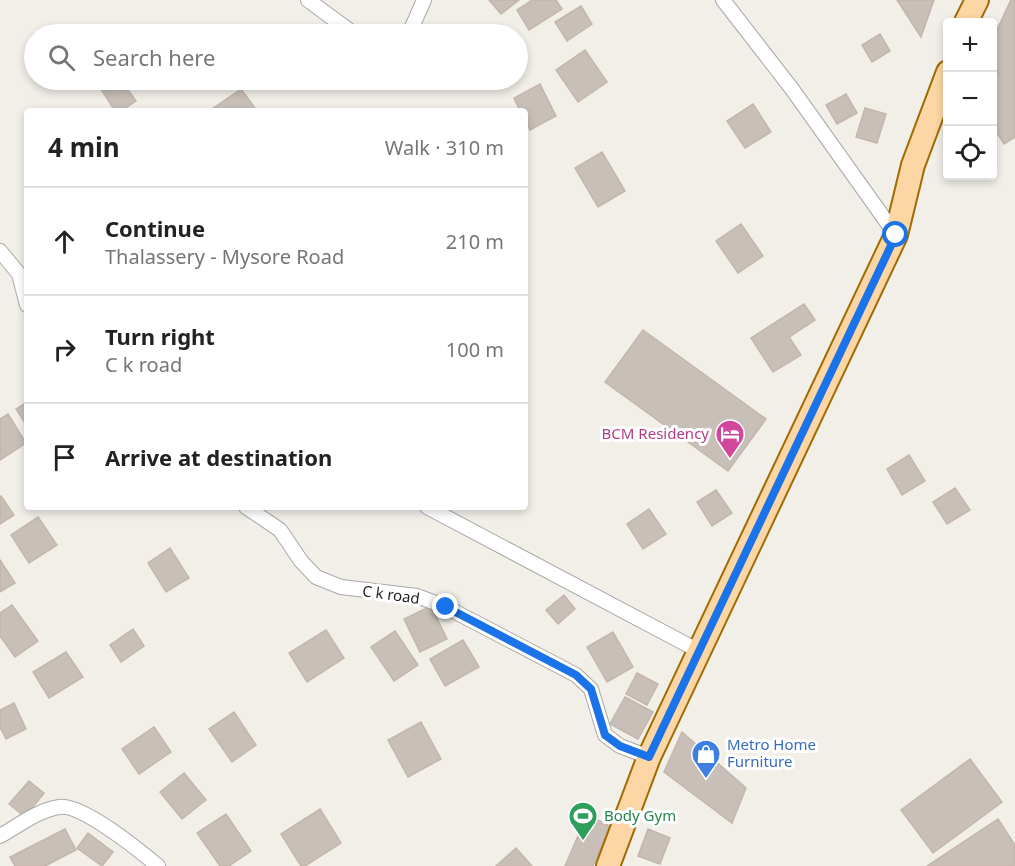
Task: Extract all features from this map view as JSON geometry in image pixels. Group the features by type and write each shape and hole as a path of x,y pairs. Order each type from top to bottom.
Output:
{"main road":[{"path":"608,866 649,757 896,235 913,165 943,85"}],"street":[{"path":"308,0 340,24"},
{"path":"413,24 424,0"},
{"path":"723,0 792,89 896,235"},
{"path":"0,251 19,274 24,293"},
{"name":"C k road","path":"250,510 280,530 301,561 316,577 341,587 417,596 446,607 576,675 591,689 605,735 620,746 649,757"},
{"path":"433,510 699,651"},
{"path":"0,836 47,810 71,807 121,837 158,866"}],"building":[{"path":"489,0 519,0 501,14"},
{"path":"532,0 556,0 562,9 529,30 528,24 525,24 517,10"},
{"path":"897,0 934,0 921,37"},
{"path":"1011,0 1015,0 1015,137 1004,144 997,133 997,74 999,73 997,72 997,29"},
{"path":"581,6 592,24 567,41 555,22"},
{"path":"880,34 890,51 872,62 862,45"},
{"path":"585,50 607,82 578,102 556,70"},
{"path":"540,84 556,116 530,130 528,108 519,108 514,98"},
{"path":"102,90 128,90 136,101 126,108 113,108"},
{"path":"242,90 255,108 213,108"},
{"path":"846,94 857,113 837,124 826,105"},
{"path":"753,104 771,132 745,148 727,121"},
{"path":"865,108 886,114 877,143 856,137"},
{"path":"602,152 625,191 598,207 575,168"},
{"path":"741,224 763,256 738,273 716,241"},
{"path":"804,304 815,320 789,337 801,355 773,372 751,338"},
{"path":"643,330 766,419 728,471 605,382"},
{"path":"24,404 24,421 16,409"},
{"path":"8,414 24,440 24,444 0,460 0,419"},
{"path":"909,455 925,481 902,495 887,469"},
{"path":"955,488 970,510 947,524 933,502"},
{"path":"716,490 732,513 712,526 697,502"},
{"path":"0,497 14,515 0,524"},
{"path":"649,509 666,534 643,549 627,524"},
{"path":"38,517 57,545 29,563 11,535"},
{"path":"170,548 189,578 166,592 148,563"},
{"path":"0,560 15,583 0,592"},
{"path":"564,595 575,609 558,624 546,610"},
{"path":"12,605 38,641 15,657 0,636 0,613"},
{"path":"431,606 447,639 420,652 404,619"},
{"path":"133,629 144,646 121,662 110,645"},
{"path":"326,630 344,658 307,682 289,653"},
{"path":"395,631 418,665 394,681 371,647"},
{"path":"613,632 633,667 607,682 587,647"},
{"path":"463,640 479,667 445,686 430,659"},
{"path":"66,652 83,677 49,698 33,672"},
{"path":"637,673 658,684 647,705 626,694"},
{"path":"625,697 653,712 638,739 610,724"},
{"path":"14,703 26,729 6,739 0,727 0,710"},
{"path":"234,712 256,745 232,762 209,729"},
{"path":"421,722 441,759 408,777 388,740"},
{"path":"154,727 171,752 139,774 122,749"},
{"name":"Metro Home Furniture","path":"682,732 746,788 732,823 664,772"},
{"path":"970,759 1002,802 933,853 901,810"},
{"path":"184,773 206,800 182,819 160,792"},
{"path":"29,781 44,793 25,817 9,804"},
{"path":"320,809 341,843 305,866 301,866 281,834"},
{"path":"226,814 251,851 229,866 220,866 197,833"},
{"path":"587,815 610,826 593,866 565,866"},
{"path":"998,819 1015,845 1015,866 927,866"},
{"path":"65,829 76,850 45,866 15,866 10,857"},
{"path":"648,829 670,838 660,864 638,856"},
{"path":"88,833 113,852 102,866 77,848"},
{"path":"516,848 532,866 496,866"}],"place":[{"name":"BCM Residency","path":"730,460"},
{"name":"Metro Home Furniture","path":"706,780"},
{"name":"Body Gym","path":"583,842"}],"route":[{"path":"446,607 576,675 591,689 599,722 605,735 620,746 649,757 896,235"}]}
